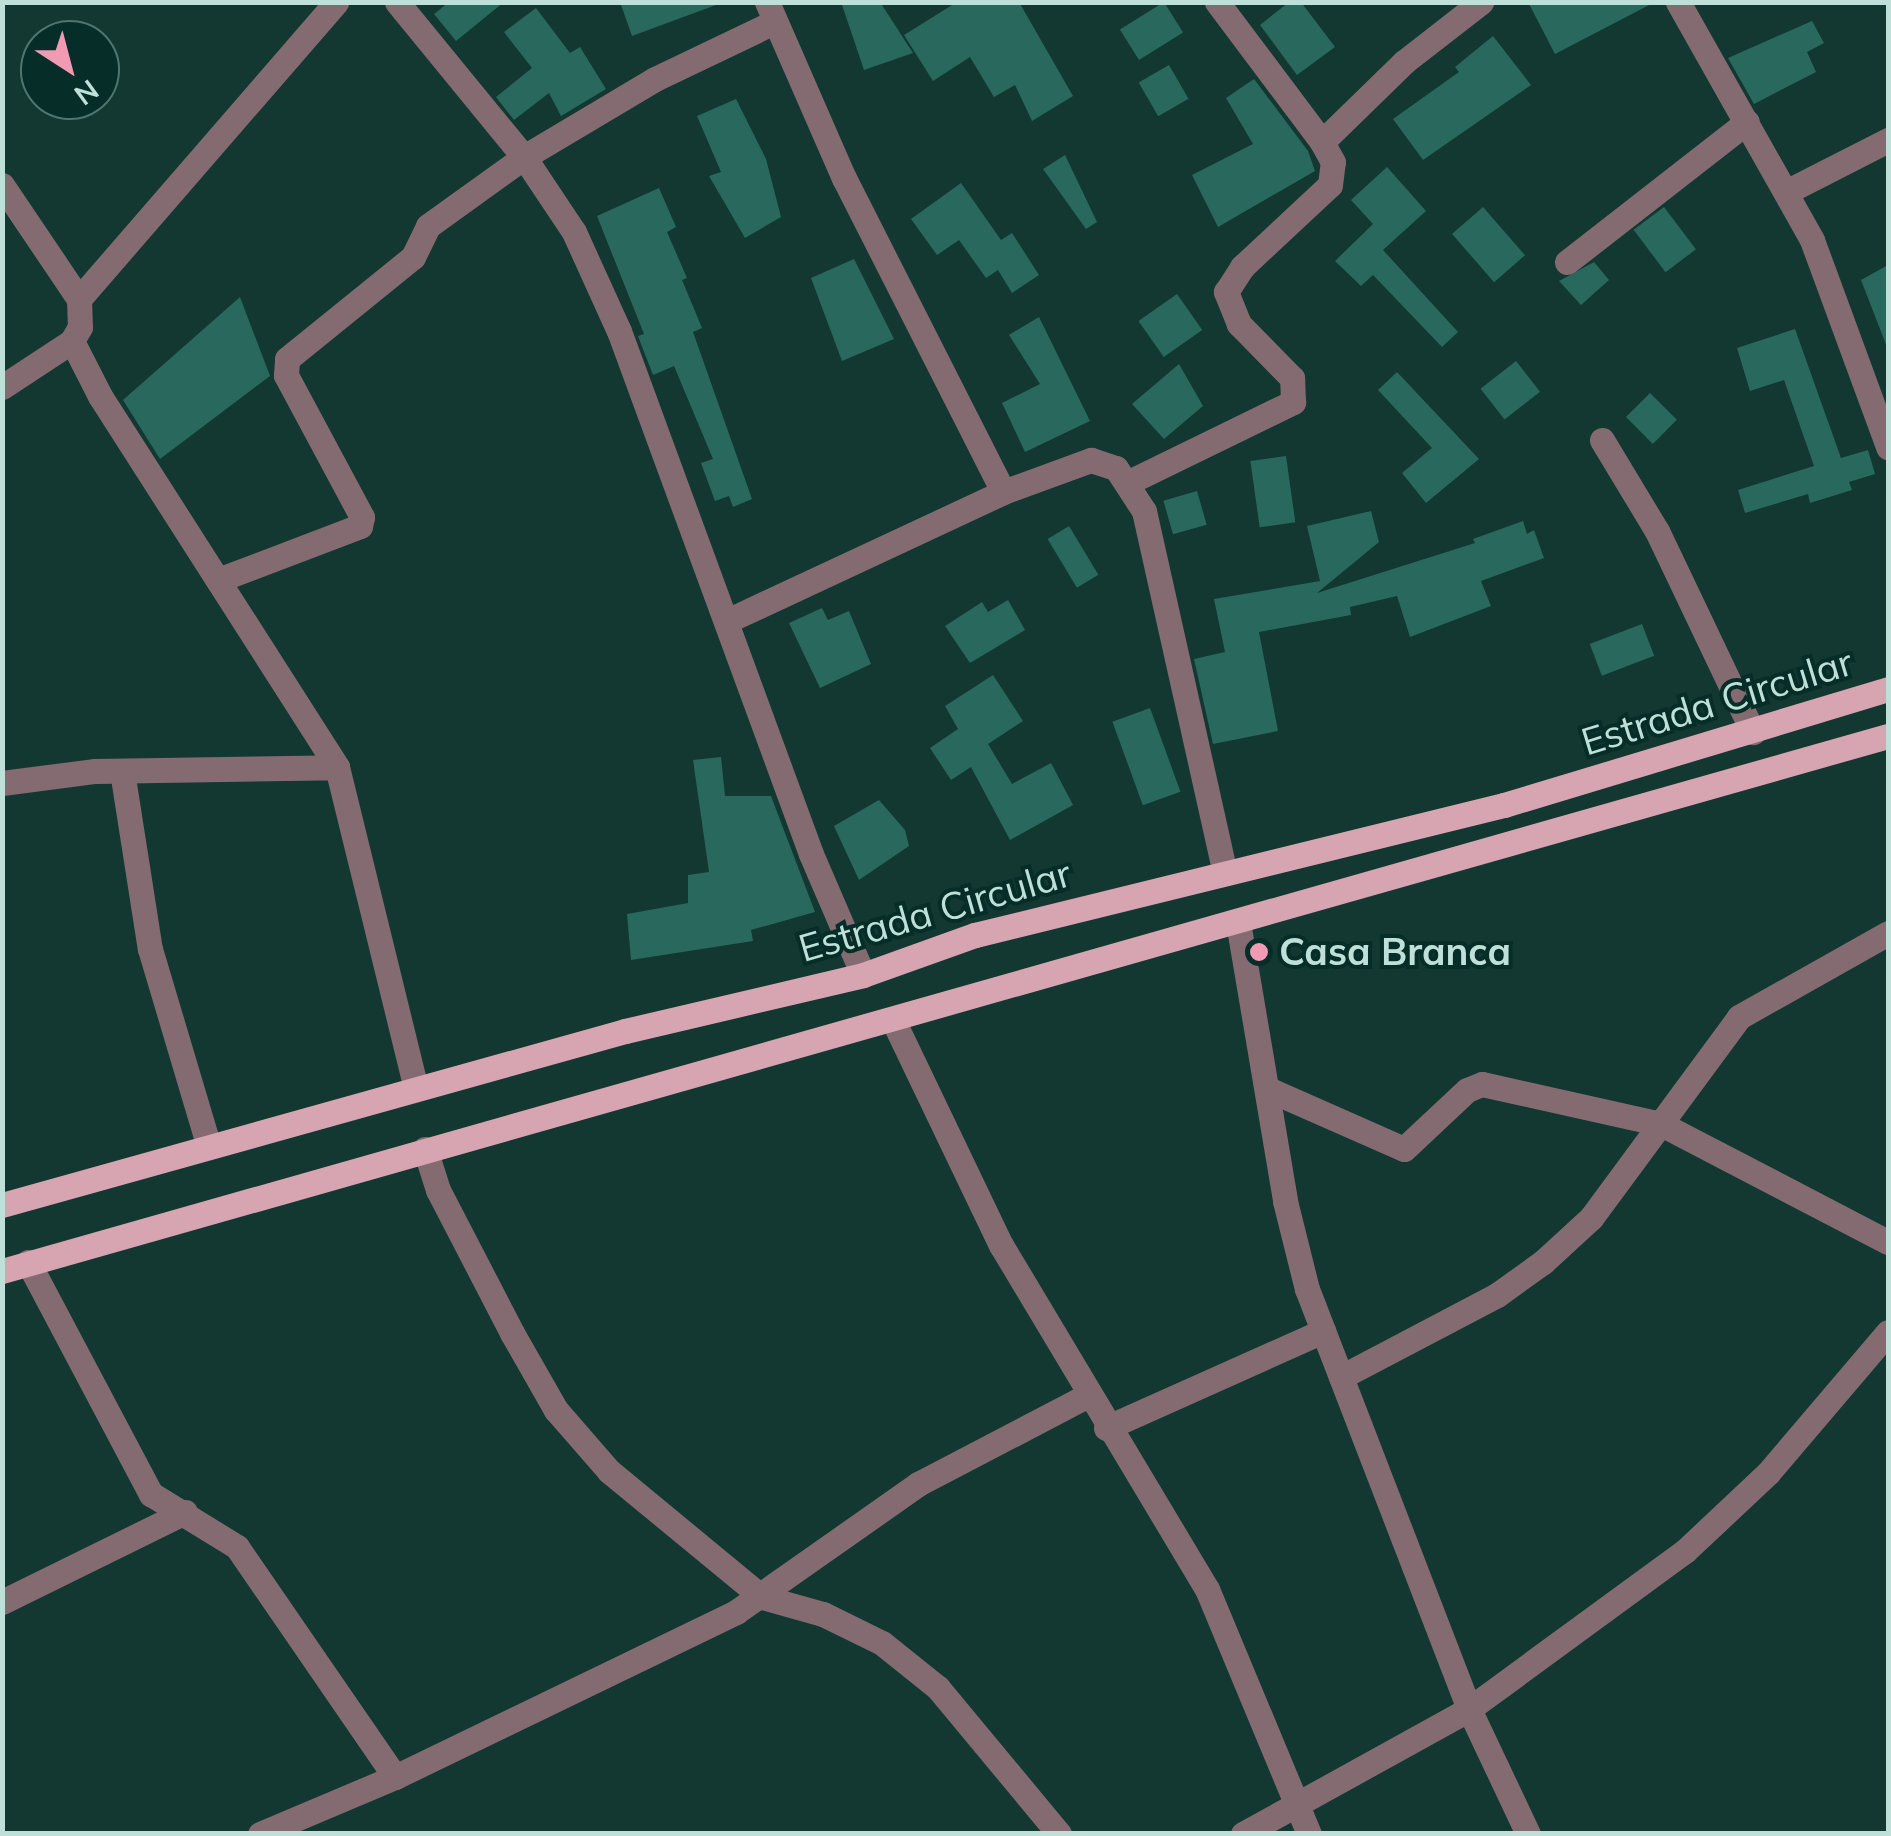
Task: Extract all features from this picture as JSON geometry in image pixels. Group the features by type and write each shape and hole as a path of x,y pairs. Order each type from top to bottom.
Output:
{"main road":[{"name":"Estrada Circular","path":"2,1205 416,1088 863,975 975,935 1224,870 1504,805 1888,689"},
{"path":"2,1271 1888,736"}],"street":[{"path":"79,299 336,2"},
{"path":"396,2 524,157 574,232 619,330 729,620 811,854 863,975"},
{"path":"1127,483 1293,402 1292,378 1240,324 1226,292 1242,267 1330,186 1332,162 1322,142 1217,2"},
{"path":"1322,142 1404,62 1481,2"},
{"path":"1678,2 1788,191 1888,447"},
{"path":"218,580 360,526 362,516 286,376 287,359 413,257 428,226 524,157 770,13 1003,492"},
{"path":"1567,262 1747,122"},
{"path":"1788,191 1888,140"},
{"path":"2,185 79,299 80,326 72,341 2,387"},
{"path":"72,341 100,396 337,767 416,1088"},
{"path":"1602,440 1658,532 1753,732"},
{"path":"729,620 1003,492 1090,460 1116,468 1144,511 1224,870"},
{"path":"2,782 122,771 337,767"},
{"path":"122,771 150,949 208,1144"},
{"path":"1238,922 1270,1090 1285,1201 1323,1331 1469,1708 1528,1834"},
{"path":"1341,1376 1497,1294 1542,1262 1591,1218 1753,1005 1888,933"},
{"path":"893,1020 939,1124 1086,1396 1207,1589 1301,1802 1309,1834"},
{"path":"1270,1090 1404,1148 1467,1090 1482,1084 1661,1124 1888,1242"},
{"path":"424,1149 471,1258 556,1410 609,1471 762,1597 823,1614 882,1643 938,1688 1059,1834"},
{"path":"28,1262 151,1494 237,1547 395,1777"},
{"path":"1106,1428 1323,1331"},
{"path":"1242,1834 1469,1708 1685,1551 1768,1473 1888,1332"},
{"path":"260,1834 305,1825 762,1597 918,1484 1086,1396"},
{"path":"2,1602 185,1512"}],"building":[{"path":"449,2 504,2 456,41 434,14"},
{"path":"620,2 715,2 716,5 632,36"},
{"path":"841,2 880,2 913,53 864,70"},
{"path":"957,2 1019,2 1073,96 1032,121 1015,85 994,97 970,57 933,81 904,35"},
{"path":"1164,2 1183,33 1139,60 1120,30"},
{"path":"1289,2 1301,2 1335,47 1297,75 1260,25"},
{"path":"1528,2 1655,2 1555,54"},
{"path":"536,8 570,53 580,47 606,89 561,116 549,93 514,120 496,97 532,68 504,32"},
{"path":"1812,21 1824,43 1807,52 1816,72 1754,104 1728,58"},
{"path":"1493,36 1531,85 1423,160 1393,119 1459,72 1455,67"},
{"path":"1169,65 1188,99 1158,116 1139,83"},
{"path":"1254,79 1308,151 1315,171 1218,227 1192,175 1253,144 1226,98"},
{"path":"736,99 766,159 781,217 745,238 709,176 721,172 697,116"},
{"path":"1065,155 1097,222 1086,229 1043,169"},
{"path":"1387,167 1426,211 1383,250 1458,332 1442,347 1373,275 1361,286 1335,261 1373,224 1351,200"},
{"path":"961,183 1001,240 1012,233 1039,275 1012,293 998,270 986,278 959,240 937,255 911,219"},
{"path":"659,188 676,227 667,232 687,278 682,280 702,328 693,332 752,499 733,507 729,496 715,501 701,463 713,459 674,366 653,375 638,336 644,334 597,216"},
{"path":"1483,207 1525,255 1494,282 1452,234"},
{"path":"1664,207 1696,249 1666,272 1634,230"},
{"path":"854,259 894,339 842,361 811,278"},
{"path":"1594,262 1609,280 1581,305 1559,281"},
{"path":"1888,265 1888,346 1887,347 1861,280"},
{"path":"1177,294 1202,330 1164,357 1138,321"},
{"path":"240,297 270,376 160,459 123,400"},
{"path":"1039,317 1090,421 1025,452 1002,403 1040,384 1009,335"},
{"path":"1795,329 1841,458 1868,450 1875,474 1849,482 1852,490 1810,503 1808,494 1745,513 1738,490 1814,466 1784,380 1750,391 1737,348"},
{"path":"1516,361 1540,392 1505,419 1481,389"},
{"path":"1179,364 1203,406 1164,439 1132,404"},
{"path":"1397,372 1479,459 1426,503 1402,473 1432,448 1378,390"},
{"path":"1650,393 1677,420 1653,444 1626,417"},
{"path":"1286,456 1295,522 1260,527 1250,461"},
{"path":"1197,491 1207,525 1173,534 1163,501"},
{"path":"1371,511 1379,542 1317,593 1475,543 1473,539 1523,521 1527,534 1534,530 1544,558 1481,581 1491,606 1410,637 1397,596 1350,607 1351,615 1259,632 1278,731 1213,744 1194,659 1225,652 1214,599 1320,581 1307,526"},
{"path":"1069,526 1098,575 1077,588 1048,539"},
{"path":"1008,600 1025,630 970,663 945,626 982,602 988,612"},
{"path":"822,608 828,620 849,611 871,664 820,688 789,623"},
{"path":"1642,624 1654,656 1602,676 1590,644"},
{"path":"993,675 1023,721 988,744 1012,784 1051,763 1073,805 1010,840 971,767 951,780 930,748 958,729 945,706"},
{"path":"1150,708 1180,792 1143,805 1112,722"},
{"path":"721,757 725,796 771,796 815,912 751,930 753,941 631,960 627,914 688,903 688,875 709,872 693,760"},
{"path":"879,800 905,830 909,846 859,880 834,826"}],"place":[{"name":"Casa Branca","path":"1259,952"}]}
